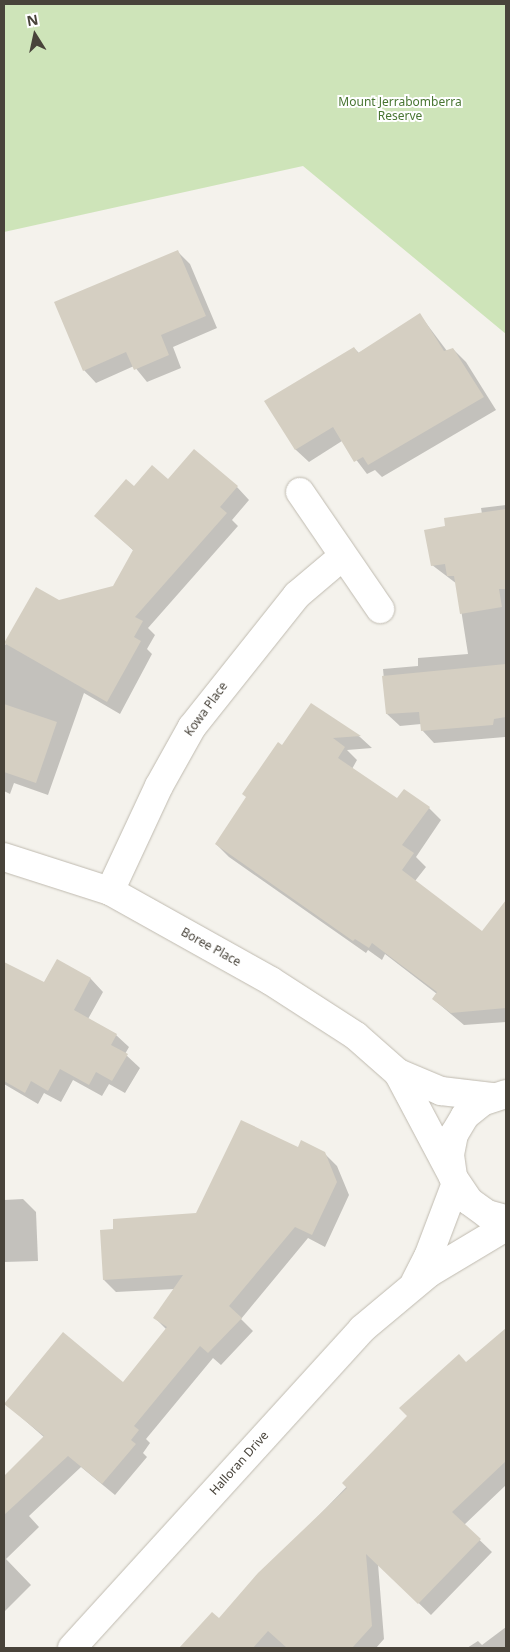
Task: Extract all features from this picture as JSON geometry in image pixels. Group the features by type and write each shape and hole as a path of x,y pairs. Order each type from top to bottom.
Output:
{"street":[{"path":"300,492 342,557 380,609"},
{"name":"Kowa Place","path":"110,891 159,786 192,726 297,595 342,557"},
{"name":"Boree Place","path":"4,857 110,891 271,981 328,1016 371,1047 398,1073 455,1180 477,1208 506,1219"},
{"name":"Boree Place","path":"398,1073 442,1091 501,1094"},
{"path":"455,1180 450,1155 454,1134 472,1108 501,1094"},
{"name":"Halloran Drive","path":"413,1286 428,1257 455,1180"},
{"name":"Halloran Drive","path":"72,1648 341,1350 413,1286 506,1227"}],"green space":[{"name":"Mount Jerrabomberra Reserve","path":"4,4 506,4 506,334 303,166 4,232"}],"building":[{"path":"178,250 206,316 161,335 169,355 134,370 126,352 83,371 54,302"},
{"path":"420,313 444,351 453,348 484,397 368,465 363,457 354,462 333,427 295,450 264,401 354,347 358,353"},
{"path":"194,449 238,486 220,507 227,513 135,617 143,621 134,637 141,641 107,702 4,643 36,587 59,600 113,586 133,550 94,516 126,479 134,486 152,465 168,479"},
{"path":"506,509 506,589 499,589 502,607 460,614 454,576 447,576 445,564 431,566 424,530 445,526 444,518"},
{"path":"506,664 506,717 494,719 493,725 421,731 419,712 386,714 382,676"},
{"path":"311,703 361,736 333,738 345,747 338,758 397,798 404,789 430,807 402,845 414,853 402,870 482,931 506,900 506,1008 451,1013 432,999 437,992 372,943 369,948 355,939 353,941 215,844 246,797 242,794 278,742 282,745"},
{"path":"4,704 57,722 36,783 4,772"},
{"path":"57,959 91,978 74,1010 117,1034 111,1045 128,1054 112,1081 96,1072 89,1085 60,1069 48,1091 31,1081 25,1093 4,1081 4,962 44,982"},
{"path":"241,1120 298,1147 301,1140 325,1152 337,1182 312,1235 295,1227 229,1306 242,1318 208,1353 200,1346 134,1426 139,1430 131,1440 136,1444 102,1484 68,1456 4,1515 4,1476 44,1436 4,1404 63,1332 123,1382 167,1327 153,1318 183,1275 103,1280 100,1230 113,1229 113,1219 196,1213"},
{"path":"506,1328 506,1461 452,1512 481,1539 418,1604 366,1554 372,1626 352,1648 287,1648 268,1631 253,1648 179,1648 212,1612 219,1618 258,1573 347,1488 342,1483 407,1416 399,1408 459,1354 466,1362"}]}
